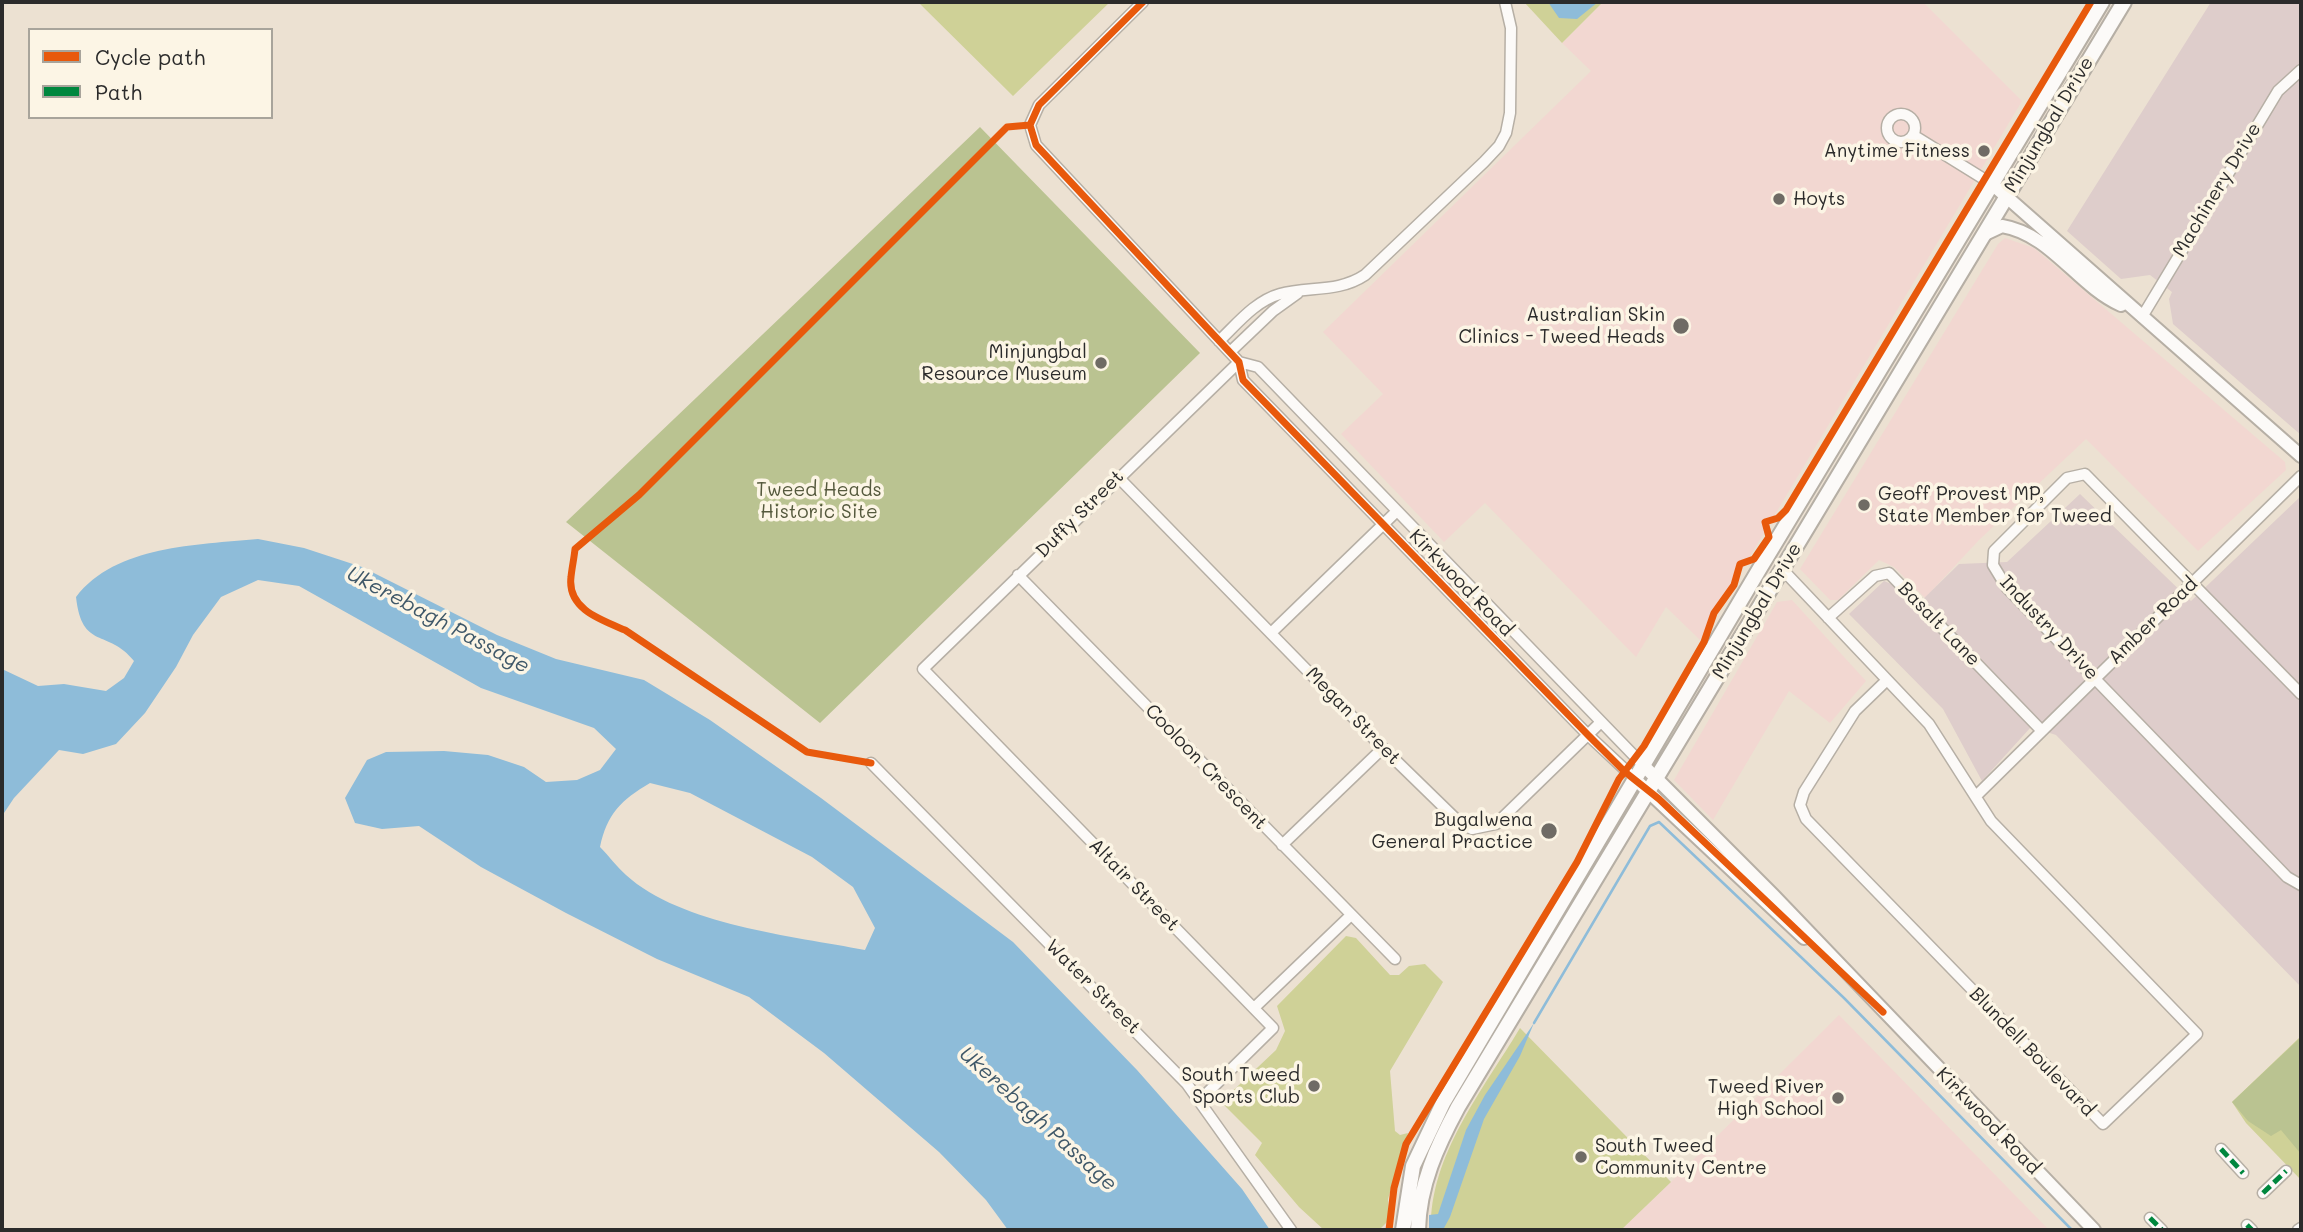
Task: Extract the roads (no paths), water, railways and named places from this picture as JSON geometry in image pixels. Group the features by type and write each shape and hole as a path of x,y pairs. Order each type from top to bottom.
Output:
{"main road":[{"name":"Minjungbal Drive","path":"1418,1230 1422,1192 1442,1136 2124,2"},
{"name":"Minjungbal Drive","path":"1403,1230 1413,1166 1426,1135 1992,184 2096,4"},
{"path":"1770,554 1782,569"}],"street":[{"name":"Kirkwood Road","path":"1143,2 1039,105 1030,125 1032,136 1042,153 1230,352 1238,362 1243,380 1588,735 1636,780 1652,784"},
{"path":"1219,341 1263,302 1277,295 1349,284 1365,275 1499,146 1506,133 1510,113 1511,28 1505,2"},
{"name":"Machinery Drive","path":"2138,314 2278,91 2301,70"},
{"path":"1913,135 1992,184 2301,456"},
{"path":"1983,236 1999,226 2021,232 2046,247 2104,296 2138,314"},
{"path":"1230,352 1266,317 1299,293"},
{"name":"Kirkwood Road","path":"1238,362 1258,368 1644,766 1652,784 1782,904 1883,1013 2094,1230"},
{"name":"Duffy Street","path":"923,668 1238,362"},
{"name":"Industry Drive","path":"2301,694 2085,474 2067,478 1998,545 1992,557 1997,575 2287,877 2301,885"},
{"name":"Amber Road","path":"1976,796 2301,476"},
{"name":"Megan Street","path":"1118,477 1460,823 1472,829 1496,824 1601,722"},
{"path":"1271,633 1397,511"},
{"name":"Blundell Boulevard","path":"1782,569 1929,724 1999,830 2197,1034 2103,1124 1806,819 1800,804 1804,792 1854,711 1887,680"},
{"name":"Basalt Lane","path":"1828,618 1875,576 1889,573 2042,731"},
{"name":"Cooloon Crescent","path":"1018,575 1395,959"},
{"name":"Altair Street","path":"923,668 1273,1028 1200,1100"},
{"path":"1282,845 1383,748"},
{"name":"Water Street","path":"871,763 1139,1033 1200,1100 1291,1230"},
{"path":"1254,1008 1350,916"},
{"path":"2221,1149 2243,1173"},
{"path":"2263,1193 2286,1171"},
{"path":"2150,1218 2162,1230"}],"water":[{"path":"1548,2 1598,2 1577,19 1559,18"},
{"name":"Ukerebagh Passage","path":"258,539 304,548 362,567 497,635 556,659 644,680 710,720 821,798 1013,942 1137,1070 1242,1189 1270,1230 1008,1230 986,1200 939,1152 824,1053 749,997 657,959 566,913 481,867 419,826 382,829 355,823 345,798 367,760 386,752 444,751 488,755 524,767 546,782 577,780 600,770 616,749 594,728 481,688 299,586 258,580 221,597 193,635 176,667 145,713 116,744 83,754 59,750 14,798 2,816 2,669 38,686 64,684 106,691 124,678 134,661 124,651 90,632 84,625 76,597 93,580 135,557 159,551","holes":["650,783 690,793 812,857 853,887 875,928 865,950 739,926 676,906 649,892 626,875 600,847 607,825 617,809"]},
{"path":"1534,1023 1520,1056 1484,1119 1450,1217 1444,1228 1429,1230 1429,1215 1438,1214 1466,1130 1485,1095"}],"waterway":[{"path":"1534,1023 1650,826 1659,822 1844,998 2072,1230"}],"place":[{"name":"Anytime Fitness","path":"1984,151"},
{"name":"Hoyts","path":"1779,199"},
{"name":"Australian Skin Clinics - Tweed Heads","path":"1681,326"},
{"name":"Minjungbal Resource Museum","path":"1101,363"},
{"name":"Geoff Provest MP, State Member for Tweed","path":"1864,505"},
{"name":"Bugalwena General Practice","path":"1549,831"},
{"name":"South Tweed Sports Club","path":"1314,1086"},
{"name":"Tweed River High School","path":"1838,1098"},
{"name":"South Tweed Community Centre","path":"1581,1157"}],"park label":[{"name":"Tweed Heads Historic Site","path":"819,501"}]}
